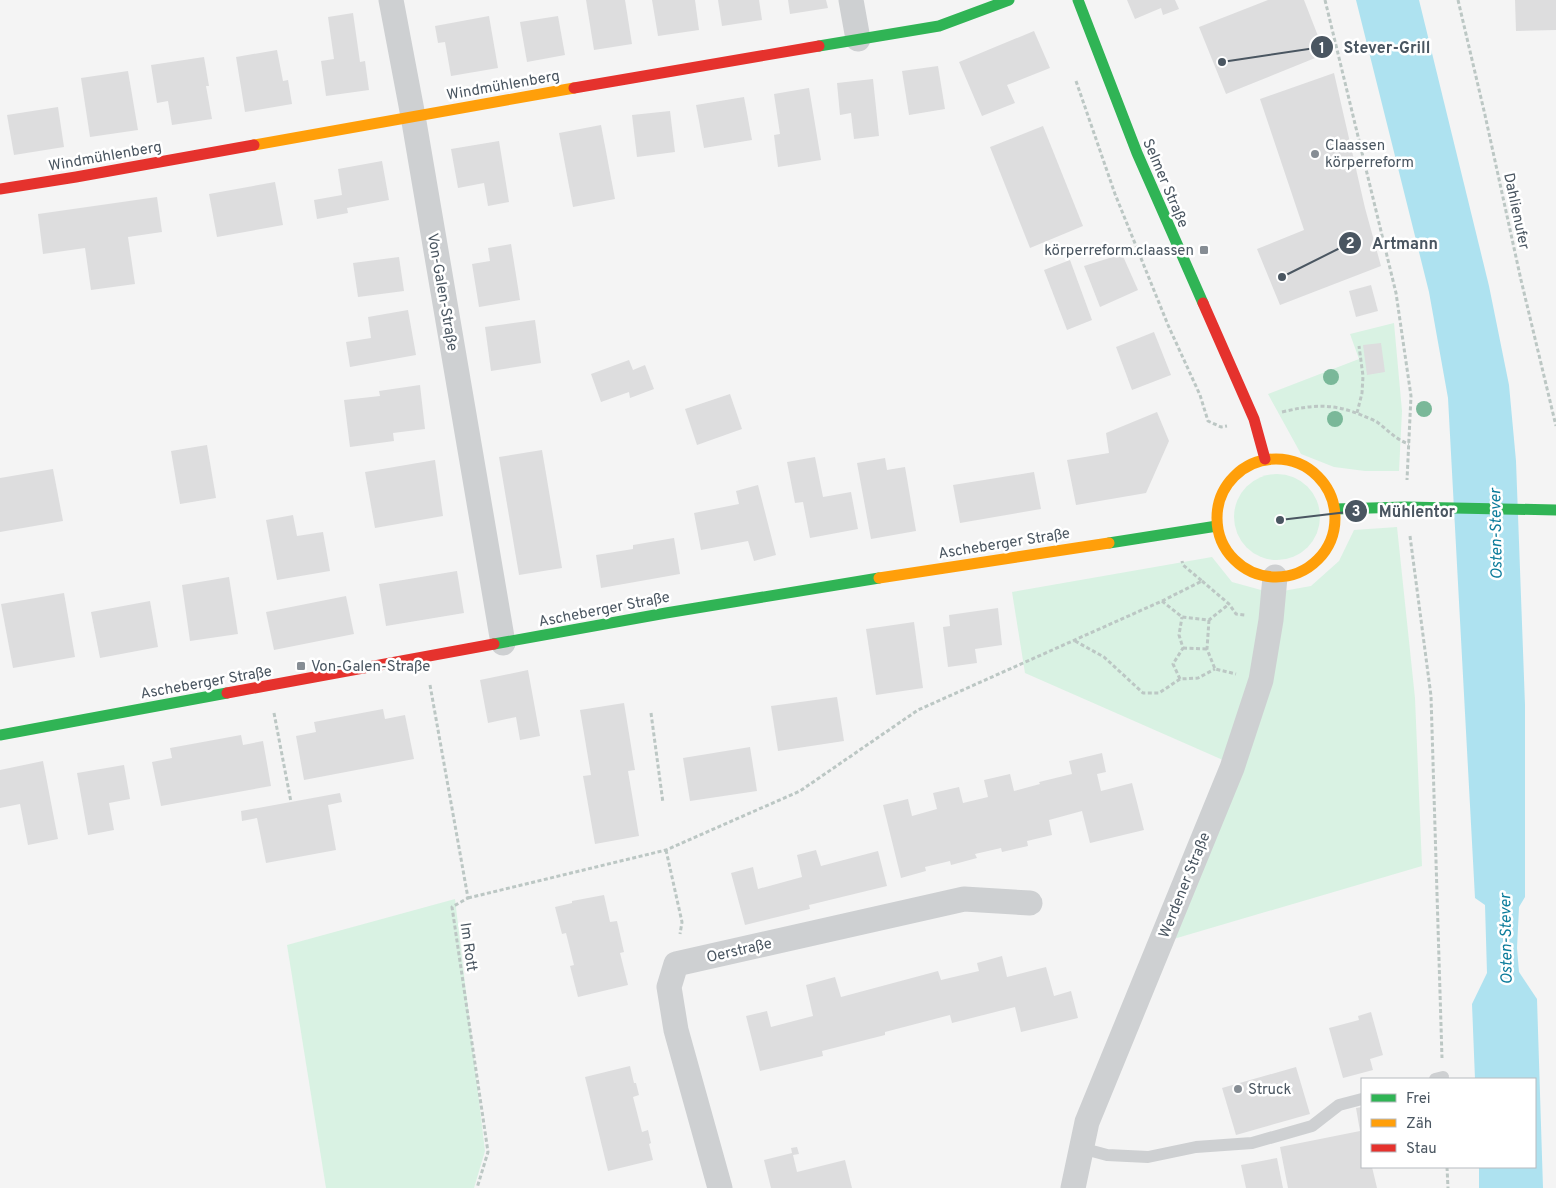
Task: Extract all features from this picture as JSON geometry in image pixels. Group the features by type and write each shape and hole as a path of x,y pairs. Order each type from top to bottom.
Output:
{"street":[{"name":"Von-Galen-Straße","path":"391,0 413,116 502,643"},
{"path":"851,0 858,38"},
{"name":"Windmühlenberg","path":"0,189 858,38 939,26 1009,0"},
{"name":"Selmer Straße","path":"1078,0 1137,153 1254,420 1265,459"},
{"path":"1265,459 1286,459 1305,466 1321,479 1335,509 1335,525 1331,540 1318,559 1299,572 1275,577 1258,574 1240,566 1227,552 1220,539 1217,526 1216,515 1220,496 1231,479 1246,466 1265,459"},
{"path":"1335,509 1425,507 1551,510"},
{"name":"Ascheberger Straße","path":"0,735 666,613 835,584 1217,526"},
{"name":"Werdener Straße","path":"1073,1188 1087,1122 1232,768 1261,680 1271,620 1275,577"},
{"name":"Oerstraße","path":"676,964 964,899 1030,903"},
{"path":"676,964 669,987 676,1030 720,1188"}],"lane":[{"path":"1081,1148 1107,1156 1148,1157 1196,1147 1252,1143 1312,1126 1339,1105 1361,1099"}],"path":[{"name":"Dahlienufer","path":"1458,0 1556,426"},
{"path":"1073,74 1115,194 1168,325 1200,395 1208,421 1221,427 1298,408 1337,407 1375,421 1400,442 1409,444"},
{"path":"1357,413 1362,393 1363,376 1360,346"},
{"path":"1176,532 1183,565 1229,604 1236,614 1271,620"},
{"path":"425,658 468,898 666,850 800,791 918,710 1162,601 1202,580"},
{"path":"1162,601 1182,617 1210,620"},
{"path":"1214,669 1207,649 1210,620 1229,604"},
{"path":"1180,680 1173,664 1183,648 1179,635 1182,617"},
{"path":"1074,640 1104,658 1143,693 1159,693 1180,680 1198,678 1214,669 1261,680"},
{"path":"1183,648 1207,649"},
{"path":"269,686 291,802"},
{"path":"651,713 663,802"},
{"path":"666,850 682,922 676,964"},
{"name":"Im Rott","path":"468,898 452,907 488,1152 477,1188"},
{"path":"1447,1168 1448,1188"}],"green space":[{"path":"1394,323 1402,411 1399,471 1365,471 1334,467 1301,454 1268,394 1359,359 1350,334"},
{"path":"1277,474 1293,477 1301,481 1313,493 1317,501 1320,517 1317,533 1313,541 1301,553 1293,557 1277,560 1261,557 1253,553 1241,541 1237,533 1234,517 1237,501 1241,493 1253,481 1261,477"},
{"path":"1397,527 1415,698 1422,866 1160,943 1232,764 1025,673 1012,592 1212,557 1232,582 1272,593 1311,586 1339,561 1354,530"},
{"path":"455,899 485,1151 474,1188 326,1188 287,945"}],"water":[{"name":"Osten-Stever","path":"1356,0 1419,0 1489,286 1509,385 1516,461 1525,705 1525,897 1519,907 1517,948 1519,972 1537,999 1543,1188 1479,1188 1479,1168 1536,1168 1536,1078 1475,1078 1472,1004 1487,973 1485,905 1475,898 1448,398 1429,292"}],"building":[{"path":"586,0 625,0 632,44 594,50"},
{"path":"652,0 695,0 699,30 658,36"},
{"path":"718,0 759,0 762,20 722,26"},
{"path":"788,0 826,0 828,8 790,14"},
{"path":"1127,0 1175,0 1179,9 1163,15 1161,8 1135,19"},
{"path":"1268,0 1304,0 1325,54 1226,94 1199,27"},
{"path":"1515,0 1556,0 1556,30 1516,31"},
{"path":"353,13 360,62 365,61 369,90 326,96 321,61 334,59 328,17"},
{"path":"489,16 498,68 451,76 445,42 438,43 435,26"},
{"path":"558,16 565,55 527,62 520,22"},
{"path":"1034,31 1050,68 1007,85 1015,103 982,116 959,62"},
{"path":"277,50 283,81 288,80 292,104 245,112 236,57"},
{"path":"204,57 209,86 206,86 212,119 172,125 168,101 157,103 151,65"},
{"path":"938,66 945,109 909,115 902,71"},
{"path":"128,71 138,130 90,137 81,78"},
{"path":"1334,73 1365,208 1381,266 1280,305 1257,249 1304,230 1260,99"},
{"path":"873,79 879,136 854,139 851,113 840,115 837,83"},
{"path":"809,88 821,160 778,167 774,135 780,134 774,94"},
{"path":"744,97 752,140 704,148 696,105"},
{"path":"58,107 64,147 14,155 7,115"},
{"path":"670,111 675,152 637,157 632,115"},
{"path":"601,125 615,199 573,207 559,133"},
{"path":"1043,126 1083,226 1030,248 990,147"},
{"path":"499,141 509,202 488,206 484,183 458,188 451,149"},
{"path":"382,161 389,200 347,208 348,213 317,219 314,200 342,195 338,169"},
{"path":"275,182 283,225 217,237 209,194"},
{"path":"157,197 162,232 128,237 135,284 91,290 85,248 43,254 38,214"},
{"path":"511,244 520,300 479,307 472,264 490,261 488,248"},
{"path":"1122,254 1138,290 1100,307 1084,266"},
{"path":"399,257 404,291 358,297 353,263"},
{"path":"1070,260 1092,320 1067,330 1044,270"},
{"path":"1371,285 1378,311 1356,317 1349,291"},
{"path":"408,310 416,355 350,367 346,342 371,338 368,317"},
{"path":"535,320 541,363 491,371 485,327"},
{"path":"1154,332 1171,375 1132,390 1116,347"},
{"path":"1381,343 1385,372 1367,375 1363,345"},
{"path":"629,360 633,370 645,365 654,389 630,398 629,392 601,402 591,374"},
{"path":"420,385 425,429 393,433 394,441 350,447 344,400 380,396 379,391"},
{"path":"730,394 742,429 697,445 685,409"},
{"path":"1157,412 1169,441 1146,493 1076,505 1067,460 1109,453 1106,433"},
{"path":"207,445 216,498 180,504 171,451"},
{"path":"542,450 562,568 519,575 499,457"},
{"path":"815,457 823,497 851,492 858,529 810,538 803,502 795,503 787,462"},
{"path":"885,458 887,470 905,467 916,531 871,539 857,463"},
{"path":"435,460 443,516 375,528 365,472"},
{"path":"53,469 63,521 0,532 0,478"},
{"path":"1034,472 1041,509 960,523 953,485"},
{"path":"758,485 776,555 754,561 748,541 701,550 694,513 739,504 736,491"},
{"path":"293,515 297,536 323,532 330,571 277,580 266,520"},
{"path":"674,538 680,574 601,588 596,555 633,549 633,545"},
{"path":"457,571 464,613 386,626 379,584"},
{"path":"229,577 238,634 190,641 182,585"},
{"path":"64,593 75,657 13,668 1,604"},
{"path":"346,596 354,634 274,650 266,612"},
{"path":"150,601 158,647 100,658 91,612"},
{"path":"998,608 1002,645 975,649 977,663 948,667 943,627 950,626 949,615"},
{"path":"914,622 923,688 876,695 866,629"},
{"path":"528,670 540,736 520,740 516,717 488,723 480,680"},
{"path":"837,697 844,741 778,751 771,706"},
{"path":"624,703 635,770 628,771 639,836 595,844 583,776 591,775 580,710"},
{"path":"383,709 385,719 405,715 414,759 304,780 296,736 316,732 314,722"},
{"path":"241,735 243,745 263,741 271,786 161,806 152,762 172,758 170,748"},
{"path":"750,747 757,791 690,801 683,758"},
{"path":"1102,753 1106,772 1097,774 1101,791 1132,783 1144,830 1090,843 1082,811 1049,820 1052,835 1027,841 1028,846 1002,852 1001,848 975,854 977,858 951,865 950,861 925,867 926,871 901,878 883,805 908,799 912,816 937,809 933,793 959,787 963,803 988,797 984,780 1010,774 1014,791 1040,784 1039,782 1072,774 1069,761"},
{"path":"43,761 58,839 28,845 20,804 0,808 0,770"},
{"path":"124,765 130,799 109,803 114,830 88,835 77,773"},
{"path":"340,793 342,802 328,805 336,850 266,863 257,818 242,821 241,811"},
{"path":"816,850 821,866 878,851 887,886 809,905 810,909 745,925 731,873 753,867 758,889 802,877 797,855"},
{"path":"604,895 610,922 617,921 624,952 620,953 628,985 578,997 570,966 574,965 566,933 562,934 555,907 572,903 572,901"},
{"path":"1002,956 1007,977 1046,967 1054,996 1071,991 1078,1018 1021,1032 1015,1007 952,1023 950,1015 885,1032 885,1035 822,1051 823,1056 760,1071 746,1016 767,1011 771,1027 813,1016 806,985 835,977 841,997 938,971 941,980 979,971 977,963"},
{"path":"1371,1012 1383,1055 1370,1059 1373,1070 1343,1078 1329,1028 1359,1020 1358,1016"},
{"path":"630,1066 639,1095 633,1097 642,1132 648,1130 653,1160 608,1171 585,1077"},
{"path":"1296,1067 1310,1114 1236,1135 1222,1088"},
{"path":"1361,1107 1361,1168 1372,1168 1377,1188 1288,1188 1280,1147 1360,1131 1356,1108"},
{"path":"797,1147 799,1154 793,1155 797,1172 845,1160 852,1188 771,1188 764,1160 792,1153 791,1148"},
{"path":"1277,1158 1283,1188 1246,1188 1241,1165"}],"traffic: fast":[{"path":"819,46 939,26 1009,0"},
{"path":"1078,0 1137,153 1203,303"},
{"path":"1335,509 1406,507 1556,510"},
{"path":"1109,543 1217,526"},
{"path":"494,644 879,578"},
{"path":"0,735 227,693"}],"traffic: slow":[{"path":"254,145 574,88"},
{"path":"1276,459 1288,460 1299,464 1318,476 1330,495 1334,506 1335,518 1334,530 1330,541 1318,560 1299,572 1288,576 1276,577 1264,576 1253,572 1234,560 1222,541 1218,530 1217,518 1218,506 1222,495 1234,476 1253,464 1264,460 1276,459"},
{"path":"879,578 1109,543"}],"traffic: jam":[{"path":"574,88 819,46"},
{"path":"0,189 254,145"},
{"path":"1203,303 1254,419 1265,459"},
{"path":"227,693 494,644"}],"place":[{"name":"Stever-Grill","path":"1222,62"},
{"name":"Claassen körperreform","path":"1315,154"},
{"name":"körperreform.claassen","path":"1204,250"},
{"name":"Artmann","path":"1282,277"},
{"name":"Mühlentor","path":"1280,520"},
{"name":"Von-Galen-Straße","path":"301,666"},
{"name":"Struck","path":"1238,1089"}]}
